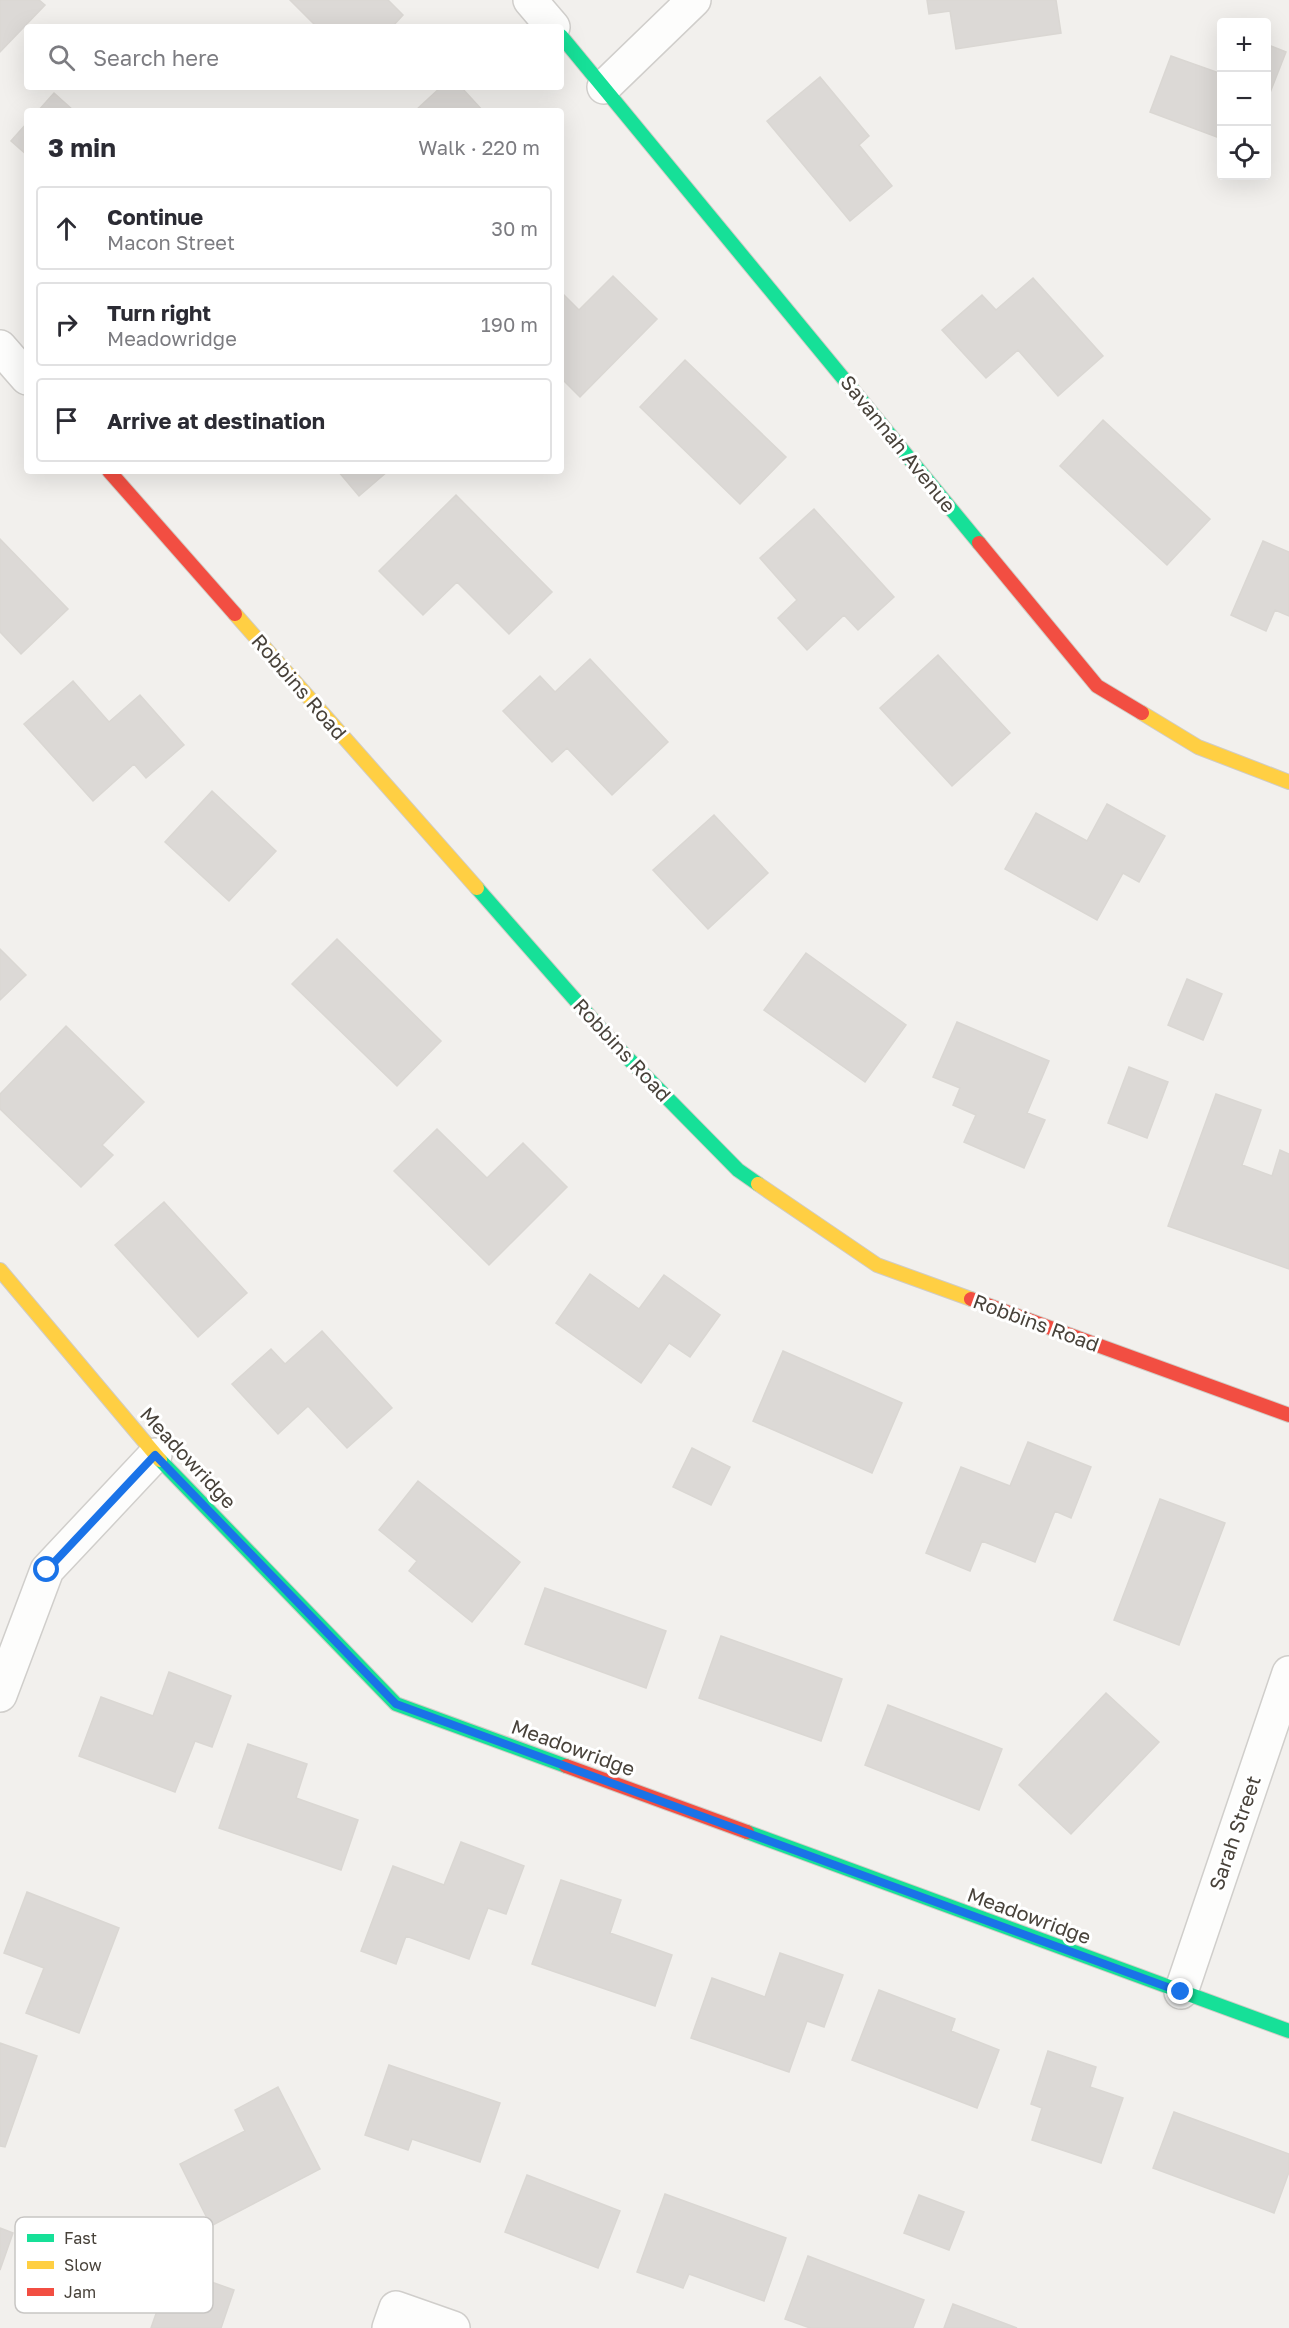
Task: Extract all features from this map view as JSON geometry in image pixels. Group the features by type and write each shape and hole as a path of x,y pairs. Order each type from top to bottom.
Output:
{"street":[{"path":"530,0 550,24"},
{"path":"604,87 694,0"},
{"name":"Savannah Avenue","path":"564,40 1097,686 1198,747 1289,782"},
{"path":"0,347 24,375"},
{"name":"Robbins Road","path":"112,474 614,1044 738,1170 877,1265 1289,1415"},
{"name":"Meadowridge","path":"0,1270 155,1455 396,1704 1289,2031"},
{"path":"0,1695 47,1570 155,1455"},
{"name":"Sarah Street","path":"1181,1992 1289,1673"},
{"path":"392,2318 453,2328"}],"building":[{"path":"0,0 39,0 45,5 27,24 24,24 24,27 0,52"},
{"path":"290,0 388,0 403,15 395,24 314,24"},
{"path":"927,0 1056,0 1061,33 956,49 950,11 929,14"},
{"path":"1271,46 1286,52 1271,90"},
{"path":"1171,56 1217,72 1217,137 1150,112"},
{"path":"820,77 869,136 859,145 892,186 850,221 767,121"},
{"path":"438,90 464,90 480,108 418,108"},
{"path":"54,93 71,108 41,108"},
{"path":"24,126 24,152 11,141"},
{"path":"613,276 657,319 580,397 564,381 564,295 579,310"},
{"path":"1033,278 1103,356 1058,396 1018,350 986,378 942,330 982,295 996,310"},
{"path":"685,360 786,457 740,504 640,407"},
{"path":"1103,420 1210,519 1167,565 1060,466"},
{"path":"341,474 385,474 359,496"},
{"path":"456,495 552,592 509,634 457,582 423,615 379,571"},
{"path":"814,509 894,597 858,630 844,615 807,650 778,618 797,600 760,558"},
{"path":"0,539 68,609 21,654 0,632"},
{"path":"1263,541 1289,552 1289,616 1275,610 1266,631 1231,615"},
{"path":"938,655 1010,733 952,786 880,708"},
{"path":"590,659 668,742 612,795 567,748 552,762 503,711 540,676 555,692"},
{"path":"73,681 109,722 140,695 184,745 146,778 134,764 93,801 24,724"},
{"path":"212,791 276,851 229,901 165,842"},
{"path":"1107,804 1165,836 1139,882 1123,873 1097,920 1005,869 1036,813 1087,841"},
{"path":"714,815 768,873 708,929 653,870"},
{"path":"337,939 441,1041 397,1086 292,984"},
{"path":"0,949 26,975 0,1000"},
{"path":"806,953 906,1025 865,1082 764,1010"},
{"path":"1187,979 1222,994 1203,1040 1168,1025"},
{"path":"957,1022 1049,1061 1027,1113 1045,1120 1024,1168 964,1142 976,1115 953,1105 960,1088 933,1077"},
{"path":"66,1026 144,1102 102,1145 113,1155 81,1187 0,1109 0,1094"},
{"path":"1129,1067 1168,1082 1147,1138 1108,1123"},
{"path":"1216,1094 1261,1110 1242,1165 1272,1176 1280,1150 1289,1154 1289,1269 1168,1226"},
{"path":"437,1129 487,1178 523,1143 567,1187 489,1265 394,1171"},
{"path":"164,1202 247,1293 198,1337 115,1245"},
{"path":"590,1274 639,1309 664,1275 720,1315 690,1357 669,1343 641,1383 556,1323"},
{"path":"322,1331 392,1408 347,1448 308,1406 278,1434 232,1384 271,1349 285,1364"},
{"path":"783,1351 902,1403 872,1473 753,1421"},
{"path":"1028,1442 1091,1467 1071,1518 1055,1511 1035,1562 982,1541 970,1571 926,1553 961,1467 1010,1486"},
{"path":"692,1448 730,1467 711,1505 673,1487"},
{"path":"418,1481 520,1562 472,1622 409,1571 417,1561 379,1530"},
{"path":"1160,1499 1225,1523 1179,1645 1114,1620"},
{"path":"545,1588 666,1631 646,1688 525,1644"},
{"path":"721,1636 842,1679 821,1741 699,1698"},
{"path":"169,1672 231,1696 212,1747 195,1741 175,1792 79,1756 101,1697 153,1716"},
{"path":"1106,1693 1159,1742 1071,1834 1019,1785"},
{"path":"888,1705 1002,1749 979,1810 865,1765"},
{"path":"248,1744 307,1764 296,1798 358,1820 341,1870 219,1828"},
{"path":"461,1842 524,1866 506,1914 488,1908 469,1959 406,1936 396,1964 361,1951 393,1866 444,1885"},
{"path":"561,1880 621,1900 610,1933 672,1955 655,2006 532,1964"},
{"path":"27,1892 119,1928 79,2033 26,2013 44,1968 4,1953"},
{"path":"780,1953 843,1975 824,2027 807,2021 789,2072 691,2038 712,1978 765,1997"},
{"path":"879,1990 955,2019 951,2031 999,2050 977,2108 852,2060"},
{"path":"0,2043 37,2056 5,2147 0,2146"},
{"path":"1048,2051 1096,2067 1090,2087 1123,2098 1101,2163 1032,2140 1042,2108 1031,2104"},
{"path":"389,2065 500,2103 480,2162 412,2139 408,2150 365,2135"},
{"path":"278,2087 320,2169 213,2225 213,2217 206,2217 180,2164 245,2131 235,2110"},
{"path":"1174,2112 1289,2154 1289,2172 1274,2213 1153,2168"},
{"path":"527,2175 620,2211 598,2268 505,2232"},
{"path":"665,2194 786,2238 764,2301 689,2274 683,2288 637,2272"},
{"path":"919,2195 964,2212 949,2250 904,2233"},
{"path":"0,2228 13,2233 0,2270"},
{"path":"808,2256 924,2300 913,2328 810,2328 785,2319"},
{"path":"213,2283 234,2290 221,2328 151,2328 156,2313 213,2313"},
{"path":"953,2304 1017,2328 944,2328"}],"traffic: fast":[{"path":"564,40 979,543"},
{"path":"477,888 614,1044 738,1170 758,1184"},
{"path":"160,1460 396,1704 566,1766"},
{"path":"747,1832 1289,2031"}],"traffic: slow":[{"path":"235,614 477,888"},
{"path":"1142,713 1198,747 1289,782"},
{"path":"758,1184 877,1265 971,1299"},
{"path":"0,1270 160,1460"}],"traffic: jam":[{"path":"112,474 235,614"},
{"path":"979,543 1097,686 1142,713"},
{"path":"971,1299 1289,1415"},
{"path":"566,1766 747,1832"}],"route":[{"path":"47,1570 155,1455 396,1704 1181,1992"}]}
